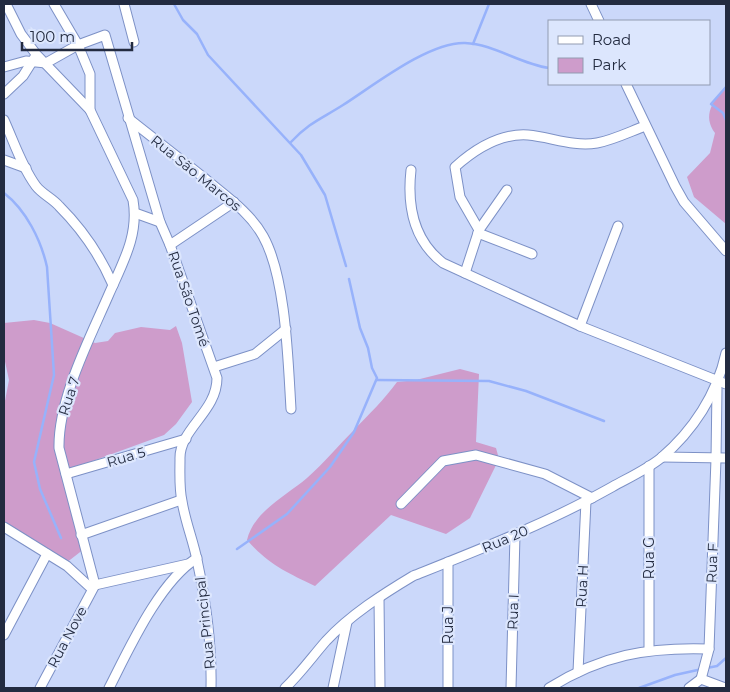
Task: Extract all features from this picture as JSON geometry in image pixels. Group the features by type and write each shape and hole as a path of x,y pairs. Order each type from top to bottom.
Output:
{"street":[{"path":"6,4 35,58 46,63 90,110 133,200 135,213 160,222"},
{"path":"54,4 78,45 90,74 90,110"},
{"path":"124,4 134,42"},
{"path":"592,4 599,20"},
{"name":"Rua São Tomé","path":"78,45 106,35 128,118 160,222 217,378 215,395 180,451 181,500 197,558"},
{"path":"46,63 78,45"},
{"path":"4,67 35,58"},
{"path":"4,94 23,76 35,58"},
{"path":"626,85 644,126 684,202 726,251"},
{"name":"Rua São Marcos","path":"128,118 234,202 251,218 267,244 276,274 286,329 291,408"},
{"path":"4,120 26,168 38,188 58,204 92,244 113,285"},
{"path":"532,254 479,231 460,197 455,167 472,151 500,138 526,135 562,142 598,143 644,126"},
{"path":"4,160 26,168"},
{"path":"411,170 409,200 411,212 426,247 443,263 580,326 720,384"},
{"path":"465,273 479,231 507,190"},
{"path":"170,245 234,202"},
{"name":"Rua 7","path":"93,587 59,448 61,420 84,350 134,233 135,213"},
{"path":"580,326 618,226"},
{"path":"214,367 255,354 286,329"},
{"name":"Rua 20","path":"285,688 327,641 348,622 413,576 515,536 589,500 662,457 698,417 720,384 726,353"},
{"name":"Rua F","path":"701,679 709,649 720,384"},
{"name":"Rua 5","path":"66,474 186,439"},
{"path":"401,504 443,462 476,455 545,474 589,500"},
{"path":"662,457 726,458"},
{"name":"Rua G","path":"649,466 649,650"},
{"path":"81,535 181,500"},
{"name":"Rua H","path":"578,672 589,500"},
{"path":"4,527 80,576 93,587 188,564"},
{"name":"Rua I","path":"511,688 515,536"},
{"path":"4,635 47,554"},
{"path":"109,688 140,630 164,592 188,564 197,558"},
{"name":"Rua Principal","path":"197,558 210,639 211,688"},
{"name":"Rua J","path":"448,562 448,688"},
{"name":"Rua Nove","path":"40,688 93,587"},
{"path":"380,598 380,688"},
{"path":"333,688 348,622"},
{"path":"549,688 608,658 649,650 709,649"},
{"path":"689,688 701,679 725,688"}],"green space":[{"path":"726,86 726,224 694,197 687,177 710,153 715,133 709,120 709,114 713,103"},
{"path":"34,320 50,323 95,343 108,341 115,333 141,327 170,330 176,326 182,343 192,402 176,424 164,435 68,470 84,549 66,563 4,524 4,406 9,380 4,357 4,323"},
{"path":"460,369 479,374 476,442 496,448 499,459 470,518 446,534 391,515 315,586 271,562 247,540 256,521 264,512 307,478 376,407 397,382 416,380"}],"waterway":[{"path":"174,4 183,20 197,34 208,55 301,155 325,195 346,266"},
{"path":"473,44 489,4"},
{"path":"291,142 310,125 401,66 418,57 450,45 476,44 497,50 528,63 548,68"},
{"path":"726,87 711,104 723,113 726,120"},
{"path":"4,193 19,208 32,226 41,246 47,267 54,375 34,462 40,489 61,538"},
{"path":"237,549 287,514 330,467 354,432 377,378 372,368 368,348 360,328 349,279"},
{"path":"377,380 489,381 526,391 604,421"},
{"path":"707,668 717,666 726,658"},
{"path":"639,688 675,675 702,669"}]}
